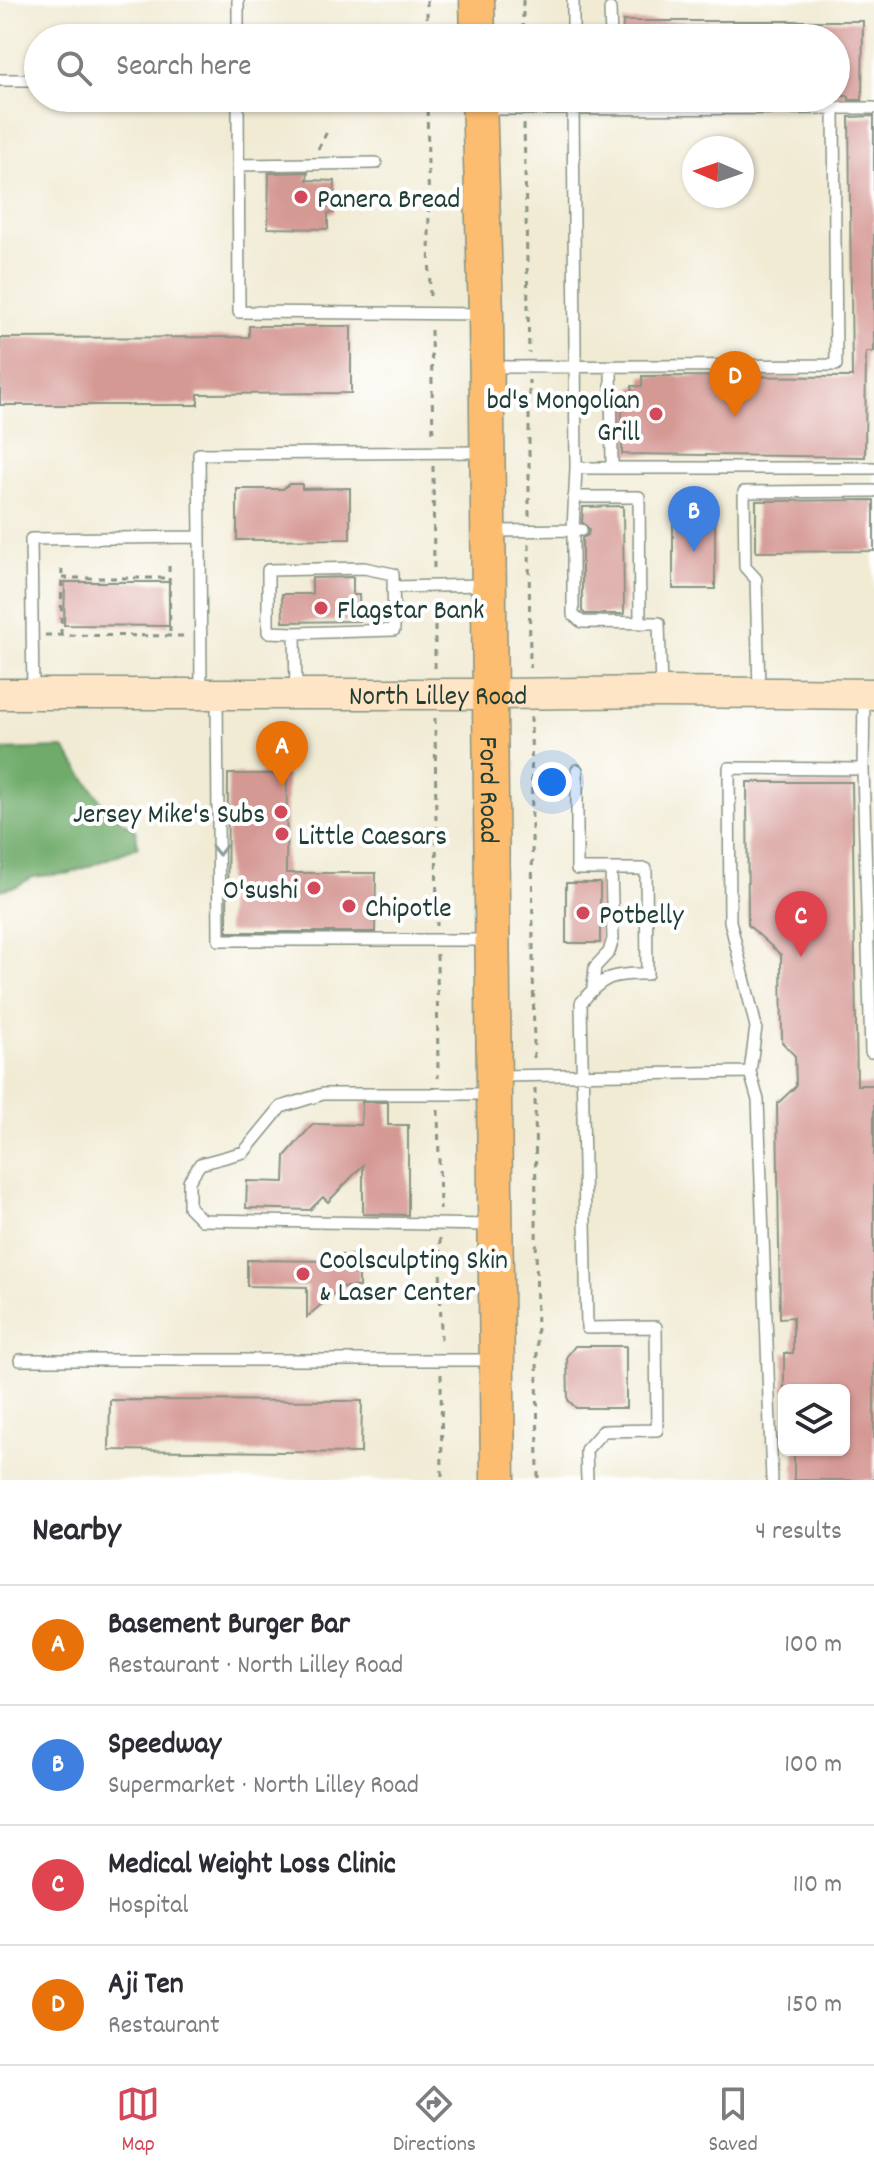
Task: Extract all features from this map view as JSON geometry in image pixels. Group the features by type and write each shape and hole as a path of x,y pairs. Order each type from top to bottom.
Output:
{"main road":[{"path":"477,0 478,24"},
{"name":"Ford Road","path":"480,112 486,314 498,1480"}],"street":[{"name":"North Lilley Road","path":"0,694 869,694"}],"lane":[{"path":"238,0 238,24"},
{"path":"573,0 573,24"},
{"path":"610,9 611,24"},
{"path":"0,80 24,80"},
{"path":"850,108 874,108"},
{"path":"238,112 239,312 486,314"},
{"path":"573,112 577,592 573,615 582,622 659,623 661,692"},
{"path":"486,368 836,365 834,112"},
{"path":"238,165 376,163"},
{"path":"611,367 612,468"},
{"path":"487,452 199,454 200,537 209,694 218,772 219,940 493,940"},
{"path":"576,468 874,468"},
{"path":"759,694 756,579 745,567 744,492 874,491"},
{"path":"574,497 639,497 640,623"},
{"path":"488,531 577,530"},
{"path":"623,530 639,530"},
{"path":"33,694 31,539 200,537"},
{"path":"624,561 639,561"},
{"path":"364,568 393,574 393,587 394,630 268,632 268,570 364,568"},
{"path":"393,587 489,584"},
{"path":"624,591 639,591"},
{"path":"295,633 296,694"},
{"path":"869,694 863,769 871,1052 874,1052"},
{"path":"772,1480 758,1100 750,1072 756,1027 730,921 729,768 863,769"},
{"path":"577,770 577,869 646,869 647,974 619,974 593,987 581,1003 587,1328 656,1327 657,1430 603,1431 586,1450 587,1480"},
{"path":"593,987 595,967 609,952 613,939 611,869"},
{"path":"495,1225 202,1220 189,1207 189,1181 200,1164 244,1152 281,1107 323,1094 494,1085 534,1076 750,1072"},
{"path":"20,1360 497,1360"}],"path":[{"path":"427,0 427,24"},
{"path":"523,0 523,24"},
{"path":"427,112 435,658"},
{"path":"324,138 328,130"},
{"path":"61,635 62,564"},
{"path":"169,566 170,636"},
{"path":"62,578 170,578"},
{"path":"45,635 190,636"},
{"path":"435,717 437,920"},
{"path":"531,730 538,1480"},
{"path":"438,959 438,1086"},
{"path":"438,1112 441,1215"},
{"path":"440,1242 441,1350"},
{"path":"441,1379 442,1480"}],"green space":[{"path":"64,748 108,811 136,831 138,847 71,873 33,877 17,886 0,890 0,750"}],"building":[{"path":"623,21 863,21 862,100 850,100 850,24 623,24"},
{"path":"874,116 874,352 866,352 865,457 622,454 622,399 632,399 632,386 642,386 642,376 852,377 849,117"},
{"name":"Panera Bread","path":"308,172 307,180 335,181 334,213 328,213 328,229 268,228 269,173"},
{"path":"249,326 351,326 351,393 198,394 198,405 0,405 0,338 249,337"},
{"path":"289,484 302,484 302,489 350,488 350,539 237,540 237,489 283,489"},
{"path":"874,500 874,551 756,552 756,501"},
{"path":"623,506 624,614 585,614 582,611 582,538 588,535 589,529 582,522 583,507"},
{"path":"673,517 715,517 715,589 673,589"},
{"name":"Flagstar Bank","path":"353,577 353,595 359,595 360,621 283,622 282,594 312,594 312,578"},
{"path":"65,582 169,582 169,626 64,625"},
{"path":"228,774 287,774 286,873 376,873 375,932 227,932"},
{"path":"747,782 852,782 857,1085 874,1085 874,1480 794,1480 794,1456 850,1456 850,1384 784,1384 784,1353 793,1353 793,1317 780,1318 777,1104 796,1086 795,1056 782,1042 781,955 748,925"},
{"name":"Potbelly","path":"566,883 600,883 600,943 566,943"},
{"path":"362,1102 388,1102 388,1125 408,1125 408,1215 363,1214 363,1165 328,1202 323,1197 310,1210 246,1208 247,1181 284,1182 285,1156 313,1124 361,1125"},
{"name":"Coolsculpting Skin & Laser Center","path":"335,1255 359,1255 359,1287 341,1287 307,1317 307,1287 247,1286 247,1260 335,1261"},
{"path":"575,1346 626,1346 626,1408 576,1408 568,1400 567,1356"},
{"path":"110,1400 362,1401 361,1453 109,1450"}],"place":[{"name":"Panera Bread","path":"301,197"},
{"name":"bd's Mongolian Grill","path":"656,414"},
{"name":"Aji Ten","path":"735,417"},
{"name":"Speedway","path":"694,552"},
{"name":"Flagstar Bank","path":"321,608"},
{"name":"Basement Burger Bar","path":"282,787"},
{"name":"Jersey Mike's Subs","path":"281,812"},
{"name":"Little Caesars","path":"282,834"},
{"name":"O'sushi","path":"314,888"},
{"name":"Chipotle","path":"349,906"},
{"name":"Potbelly","path":"583,913"},
{"name":"Medical Weight Loss Clinic","path":"801,957"},
{"name":"Coolsculpting Skin & Laser Center","path":"303,1274"}]}
